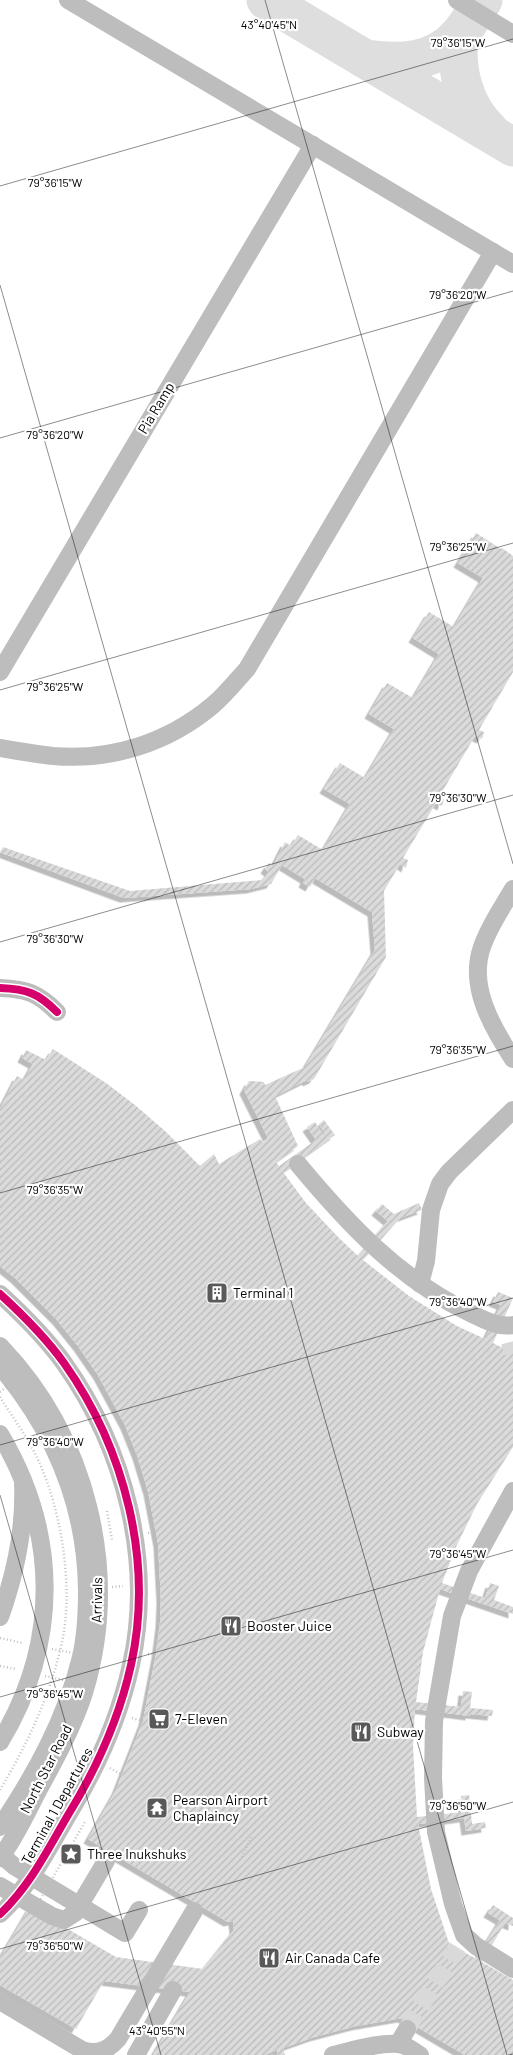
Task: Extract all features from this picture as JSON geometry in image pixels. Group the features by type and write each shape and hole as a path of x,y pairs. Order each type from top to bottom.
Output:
{"street":[{"path":"68,0 513,264"},
{"path":"457,0 513,34"},
{"name":"Pia Ramp","path":"0,672 312,144"},
{"path":"0,748 54,756 103,756 153,743 183,727 214,705 247,669 493,252"},
{"path":"513,889 491,926 482,948 478,962 478,982 482,1001 492,1024 513,1059"},
{"path":"0,988 35,993 46,1000 57,1012"},
{"path":"420,1284 426,1261 431,1210 440,1184 449,1172 513,1110"},
{"path":"298,1164 334,1207 376,1250 420,1284 463,1309 511,1331"},
{"name":"Terminal 1 Departures","path":"0,1294 34,1327 61,1359 84,1394 102,1429 118,1469 129,1507 134,1533 139,1591 138,1622 131,1666 115,1722 102,1754 28,1883 0,1914"},
{"name":"North Star Road","path":"0,1347 34,1390 51,1418 68,1453 88,1513 94,1554 96,1592 92,1644 75,1710 54,1760 8,1840 0,1850"},
{"name":"Arrivals","path":"0,1347 16,1363 38,1394 72,1456 87,1497 98,1566 99,1596 97,1626 84,1693 52,1767 0,1856"},
{"path":"0,1366 40,1420 62,1464 72,1491 82,1534 87,1600 81,1656 64,1709 36,1767 0,1827"},
{"path":"0,1427 22,1466 36,1502 46,1539 49,1574 49,1608 42,1652 36,1673 16,1723 0,1753"},
{"path":"0,1434 18,1465 33,1504 45,1572 40,1637 30,1680 13,1719 0,1742"},
{"path":"0,1617 17,1554 22,1521 24,1497 22,1466"},
{"path":"513,1491 469,1571 452,1616 434,1721 433,1778 436,1832 460,1941 476,1946 513,1969"},
{"path":"0,1856 125,1933 139,1910"},
{"path":"0,1886 52,1916 64,1920 75,1913 106,1862"},
{"path":"0,2001 82,2050 92,2053 102,2052 111,2047 118,2039 194,1911"},
{"path":"136,2055 173,1990"},
{"path":"398,2044 407,2029"},
{"path":"333,2055 373,2046 398,2044 420,2055"}],"path":[{"path":"106,1507 113,1548"},
{"path":"147,1533 156,1531"},
{"path":"115,1579 113,1588 123,1586"},
{"path":"0,1638 28,1644"},
{"path":"46,1647 83,1655"},
{"path":"146,1654 156,1654"},
{"path":"0,1666 18,1670"},
{"path":"37,1674 74,1683"},
{"path":"132,1718 143,1721"},
{"path":"108,1767 122,1775"},
{"path":"38,1905 85,1822"},
{"path":"240,1860 252,1836"}],"building":[{"name":"Terminal 1","path":"476,533 513,556 513,672 479,730 484,732 483,737 481,739 475,736 439,797 444,799 442,806 436,803 403,858 408,860 406,868 400,864 384,891 386,957 314,1079 307,1082 307,1080 275,1096 298,1146 276,1162 279,1166 316,1140 307,1127 315,1122 323,1135 325,1134 319,1124 324,1120 335,1135 283,1172 306,1203 358,1256 388,1221 376,1211 382,1204 394,1214 419,1203 422,1210 400,1218 363,1260 409,1296 457,1326 485,1339 501,1305 493,1302 498,1292 513,1298 493,1343 501,1347 513,1343 513,1447 477,1504 456,1547 442,1583 485,1598 490,1583 499,1586 494,1600 513,1607 513,1614 440,1589 423,1652 416,1702 461,1707 463,1691 472,1692 470,1708 493,1710 492,1716 470,1714 470,1716 415,1709 413,1746 417,1817 463,1812 461,1796 469,1795 472,1824 485,1822 486,1828 466,1831 464,1818 418,1824 431,1889 449,1943 476,1959 500,1920 488,1913 493,1905 513,1918 513,1926 505,1923 482,1962 513,1980 513,2055 465,2055 402,2018 356,2026 314,2037 283,2048 285,2055 278,2055 277,2050 264,2055 153,2055 190,1992 104,1981 76,2029 0,1985 0,1958 30,1907 116,1957 203,1969 234,1930 233,1921 228,1922 88,1839 116,1790 143,1721 160,1623 161,1599 158,1543 148,1491 137,1455 125,1425 98,1375 57,1320 15,1278 0,1266 0,1109 17,1076 24,1080 33,1064 22,1058 26,1050 46,1060 53,1049 106,1083 135,1105 165,1131 200,1166 214,1154 219,1164 260,1139 263,1142 268,1138 244,1090 249,1081 264,1082 265,1085 305,1067 375,950 372,912 315,878 310,887 303,883 305,879 282,865 271,884 251,889 124,898 0,852 3,847 130,891 263,880 269,872 265,869 269,863 273,866 285,842 291,846 298,835 323,850 350,804 324,789 340,763 365,778 394,729 369,714 387,683 413,698 439,654 413,638 429,612 454,627 483,578 458,563"}],"taxiway":[{"path":"266,0 513,147"},
{"path":"366,59 404,61 428,56 439,51 459,35 483,0"},
{"path":"459,36 458,62 463,87 474,111 490,131"}],"tunnel":[{"path":"510,1342 513,1353"},
{"path":"407,2029 457,1947"}],"cycle path":[{"path":"0,988 18,989 32,993 44,1000 57,1012"},
{"path":"0,1294 34,1327 64,1363 85,1396 103,1432 118,1469 129,1508 136,1547 139,1586 137,1626 131,1665 120,1705 106,1743 79,1797 38,1867 20,1892 0,1914"}],"place":[{"name":"Terminal 1","path":"217,1293"},
{"name":"Booster Juice","path":"231,1626"},
{"name":"7-Eleven","path":"159,1719"},
{"name":"Subway","path":"361,1732"},
{"name":"Pearson Airport Chaplaincy","path":"157,1808"},
{"name":"Three Inukshuks","path":"71,1854"},
{"name":"Air Canada Cafe","path":"269,1958"}]}
